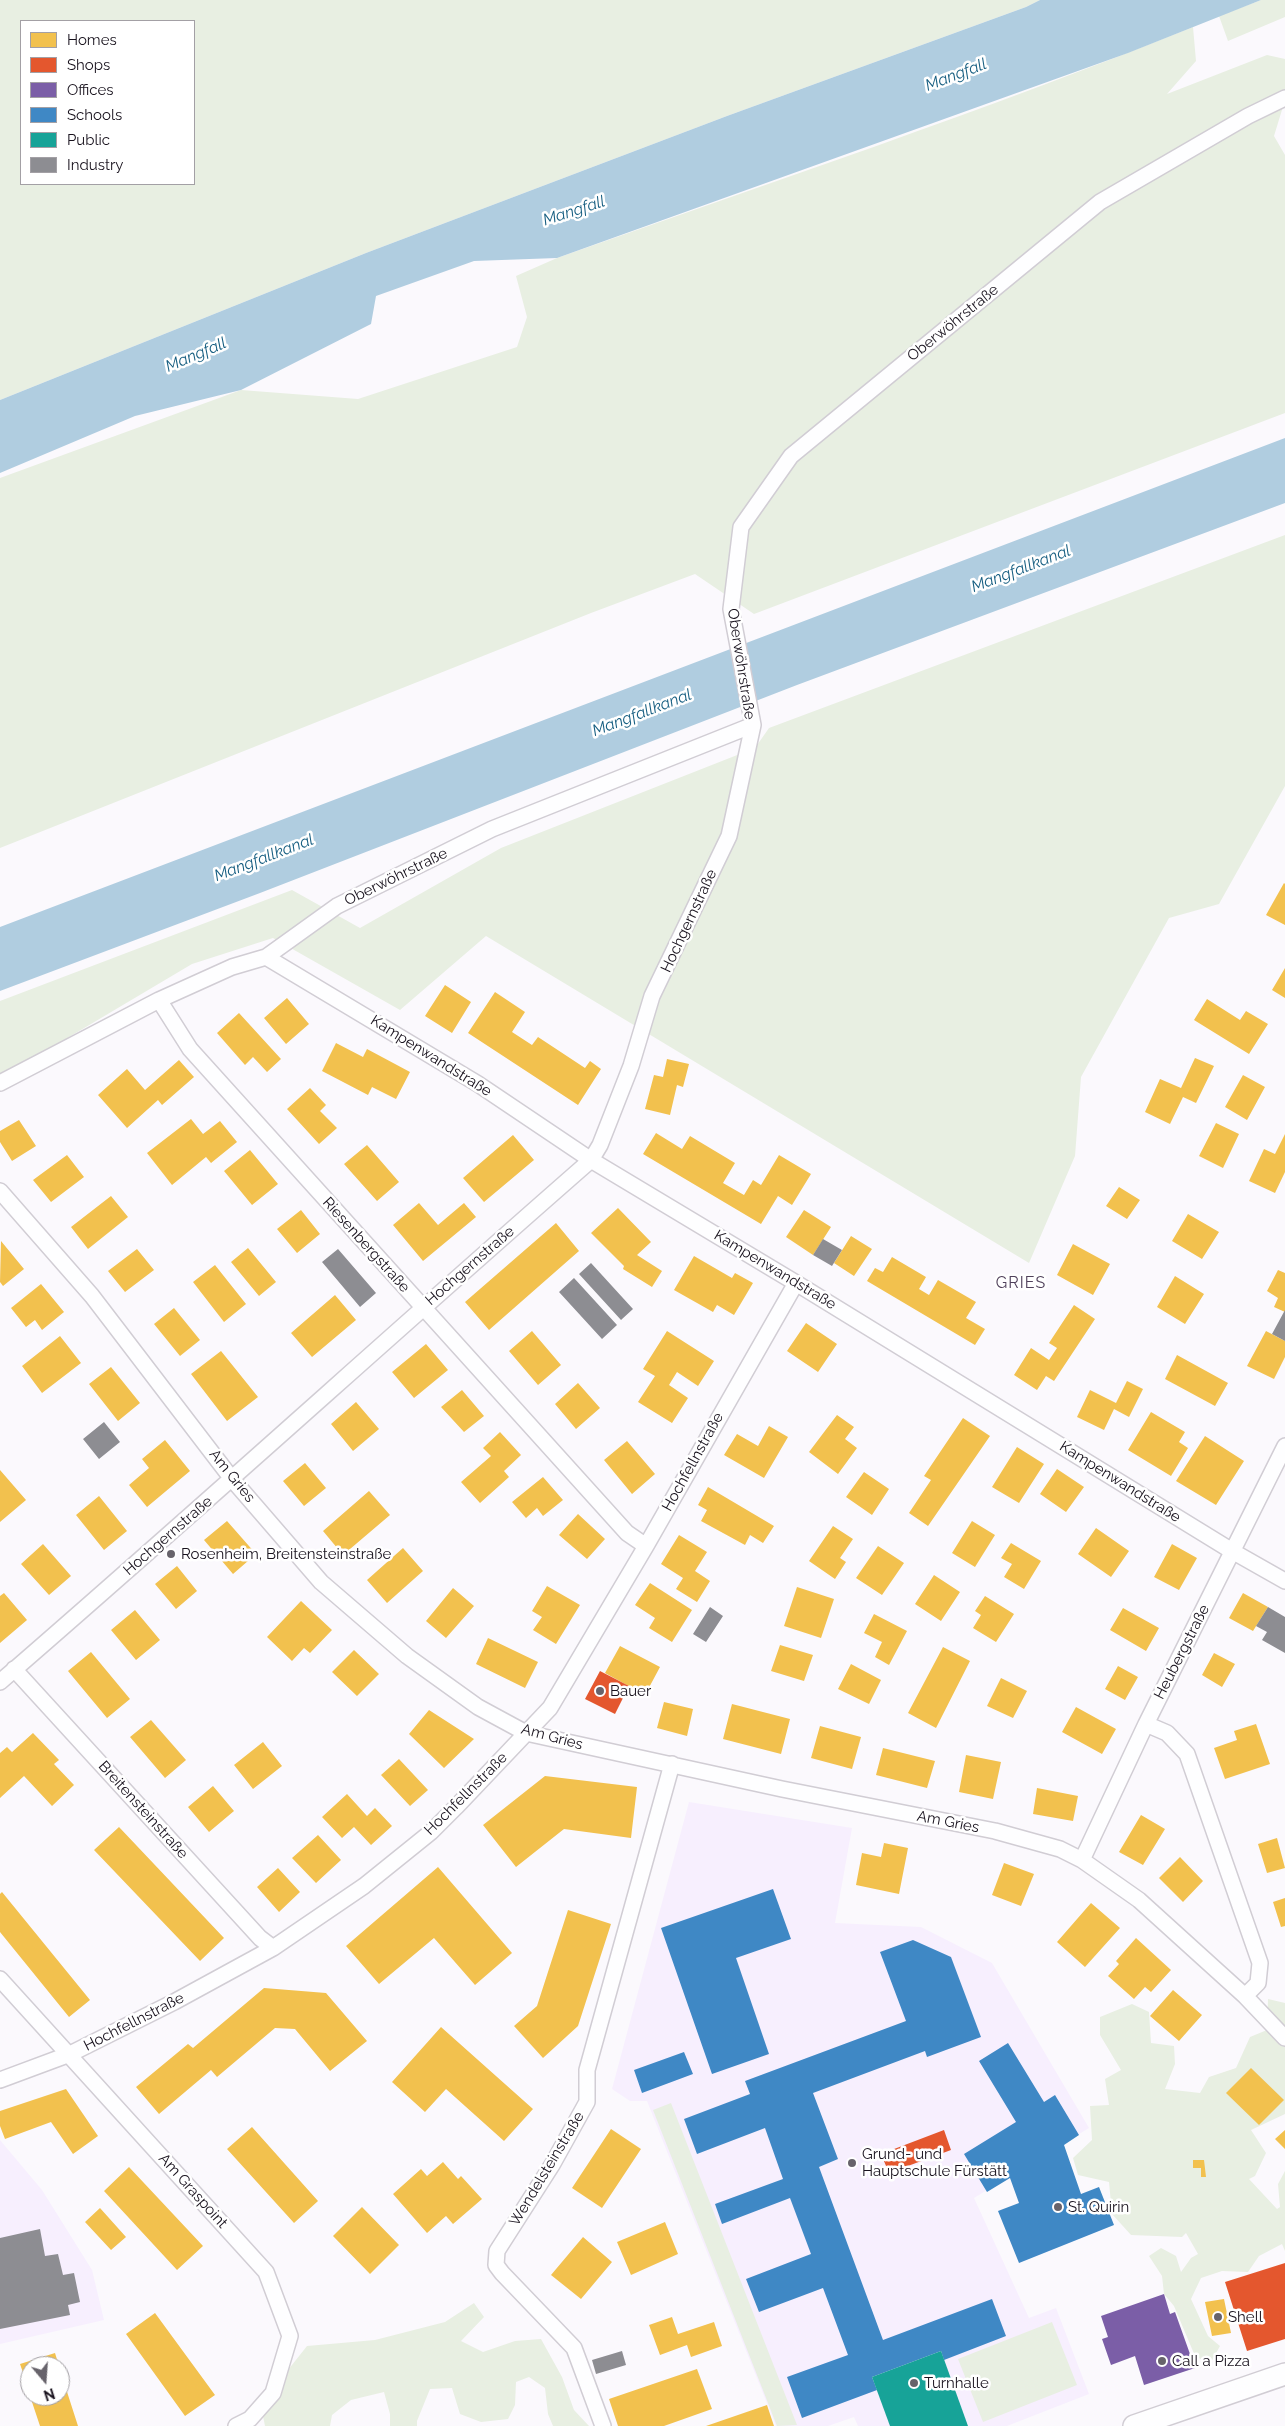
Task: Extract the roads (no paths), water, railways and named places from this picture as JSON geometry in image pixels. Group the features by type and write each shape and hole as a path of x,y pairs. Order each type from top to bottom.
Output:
{"main road":[{"path":"1134,2426 1285,2374"}],"street":[{"name":"Oberwöhrstraße","path":"0,1083 159,1000 232,967 266,956 337,906 492,829 752,720 731,609 741,527 791,456 1100,202 1248,116 1285,98"},
{"name":"Hochgernstraße","path":"0,1682 232,1479 422,1307 591,1160 600,1145 631,1066 652,996 729,836 752,720"},
{"name":"Kampenwandstraße","path":"266,956 478,1084 591,1160 796,1283 1232,1551 1285,1581"},
{"name":"Riesenbergstraße","path":"159,1000 190,1049 627,1533 646,1546"},
{"name":"Am Gries","path":"0,1191 92,1296 232,1479 321,1582 367,1624 433,1676 478,1707 526,1733 782,1789 995,1831 1060,1849 1082,1860 1139,1900 1245,1996 1285,2038"},
{"name":"Hochfellnstraße","path":"0,2080 70,2054 174,2002 273,1948 364,1886 431,1832 550,1708 646,1546 796,1283"},
{"name":"Heubergstraße","path":"1082,1860 1146,1724 1285,1446"},
{"name":"Breitensteinstraße","path":"14,1669 260,1938 273,1948"},
{"path":"1146,1724 1167,1733 1187,1754 1260,1963 1258,1983 1245,1996"},
{"name":"Wendelsteinstraße","path":"603,2426 574,2348 502,2273 496,2265 497,2251 552,2165 587,2102 587,2070 672,1764"},
{"name":"Am Graspoint","path":"0,1979 266,2272 290,2336 273,2393 250,2419 236,2426"}],"water":[{"name":"Mangfall","path":"1040,0 1261,0 1128,53 557,258 474,261 376,296 371,324 241,390 135,416 0,473 0,400 366,253 727,116 1026,7"},
{"name":"Mangfallkanal","path":"1285,438 1285,503 797,685 260,893 0,991 0,927"}],"place":[{"name":"Rosenheim, Breitensteinstraße","path":"171,1554"},
{"name":"Bauer","path":"600,1691"},
{"name":"Grund- und Hauptschule Fürstätt","path":"852,2163"},
{"name":"St. Quirin","path":"1058,2207"},
{"name":"Shell","path":"1218,2317"},
{"name":"Call a Pizza","path":"1162,2361"},
{"name":"Turnhalle","path":"914,2383"}],"district":[{"name":"GRIES","path":"1021,1283"}]}
